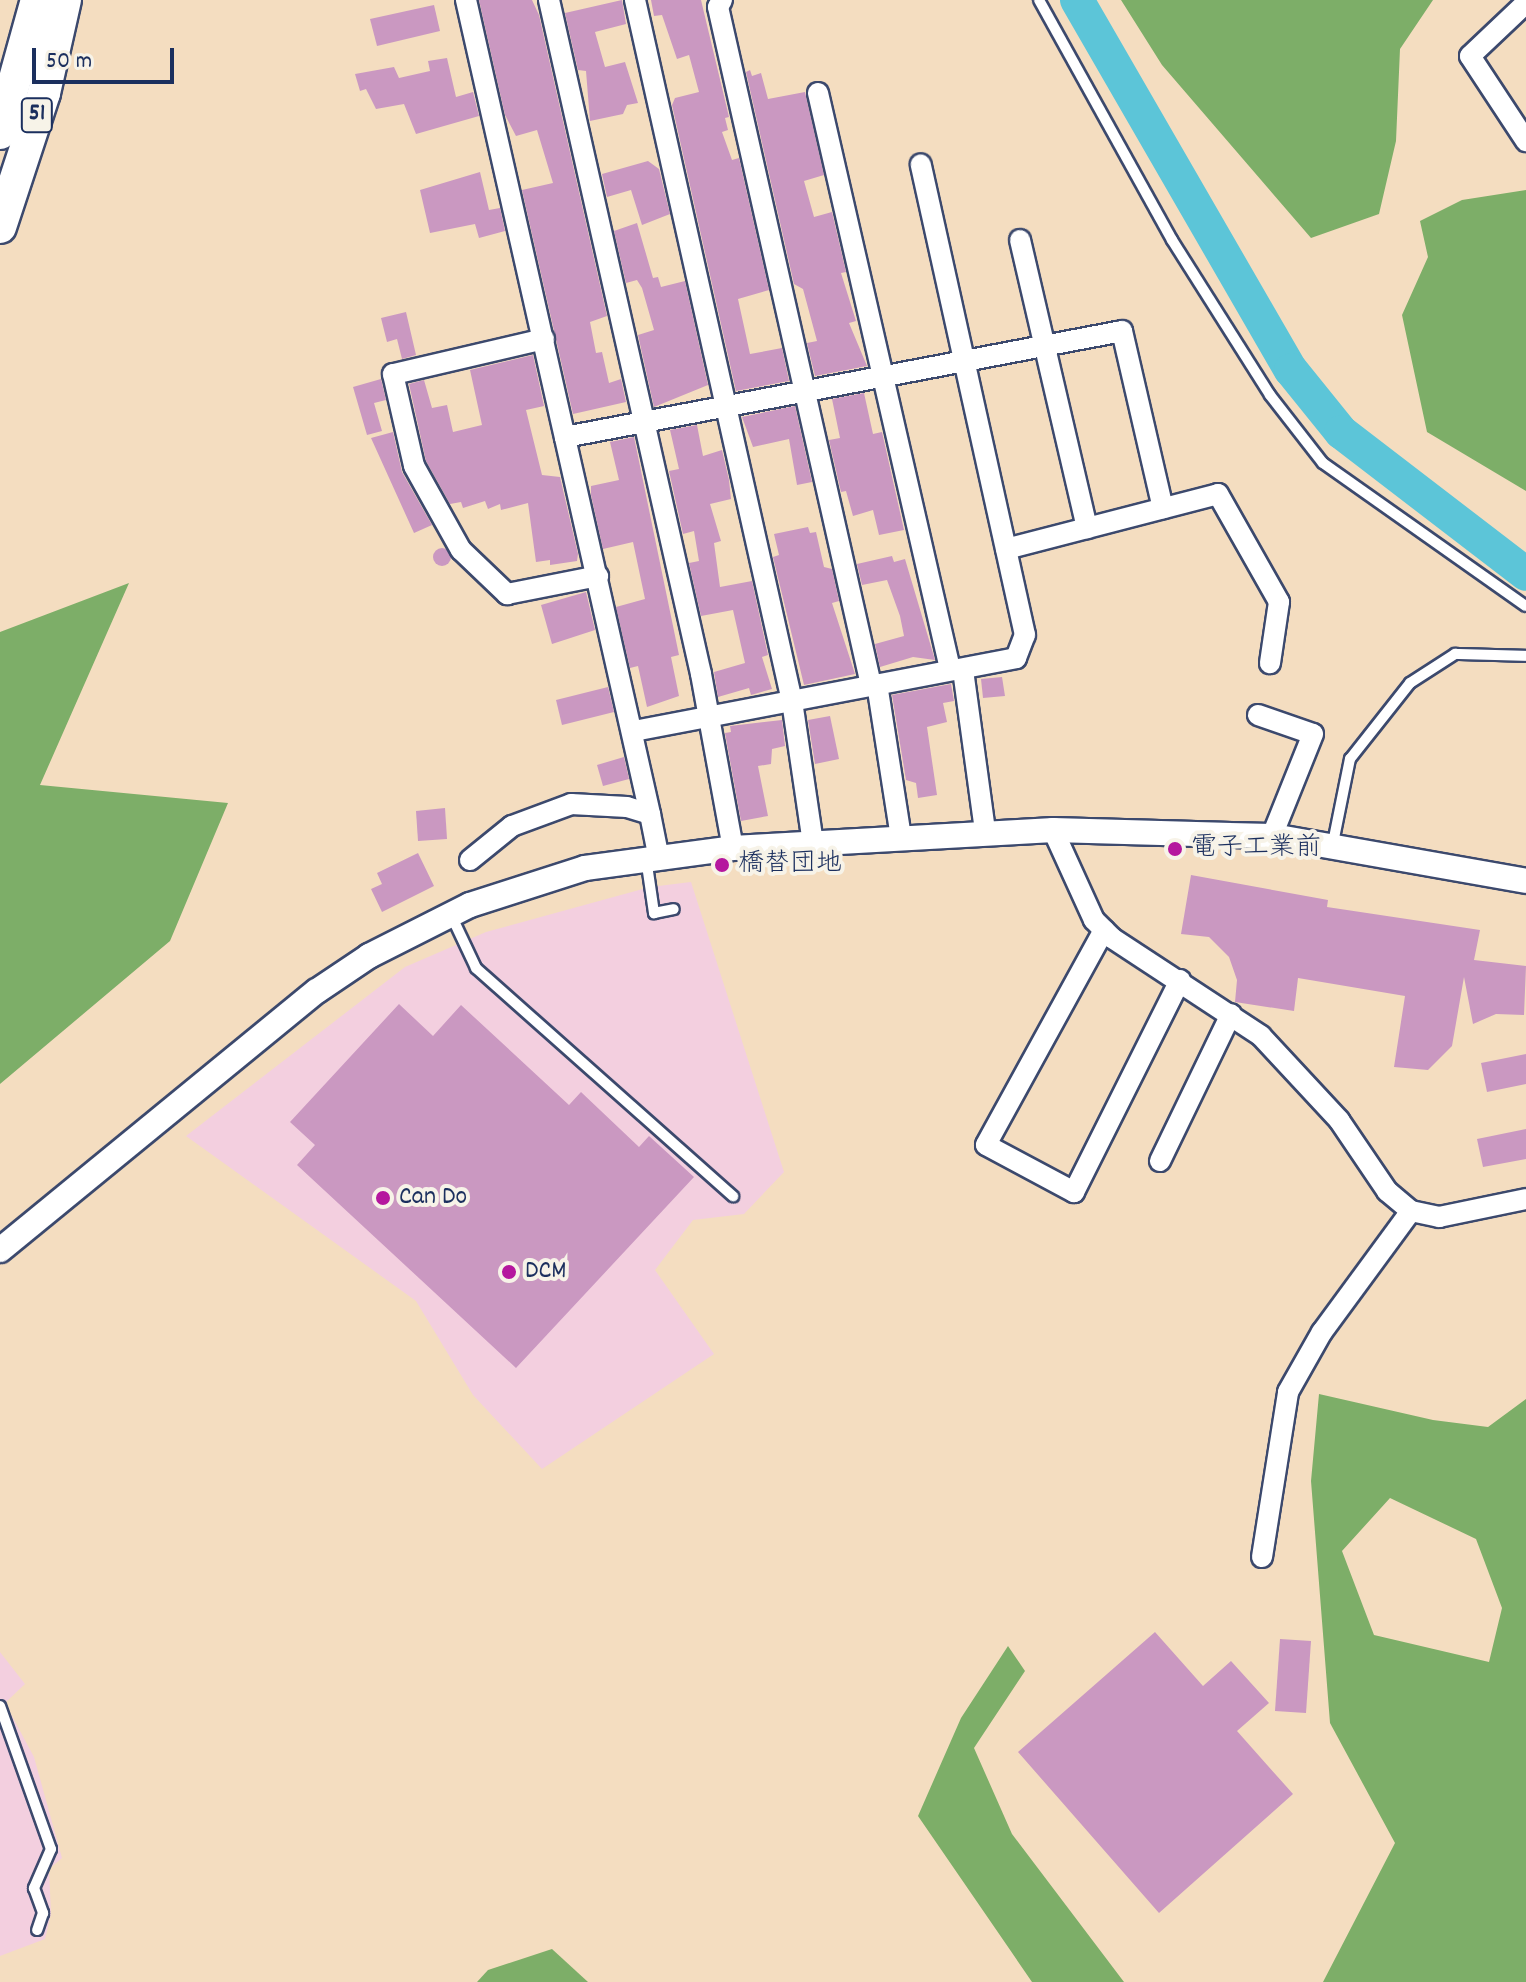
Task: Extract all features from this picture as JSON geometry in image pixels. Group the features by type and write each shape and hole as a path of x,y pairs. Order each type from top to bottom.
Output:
{"highway":[{"name":"51","path":"0,133 37,0"},
{"name":"51","path":"0,227 44,93 65,0"}],"street":[{"path":"466,0 634,731 650,814 652,855"},
{"path":"549,0 710,716 733,848"},
{"path":"635,0 792,701 813,843"},
{"path":"722,0 718,7 874,685 901,837"},
{"path":"1526,3 1470,56 1526,141"},
{"path":"818,93 883,377 956,670 985,831"},
{"path":"634,731 1016,658 1025,635 921,164"},
{"path":"1020,240 1087,528"},
{"path":"565,437 806,394 1122,331 1163,508"},
{"path":"544,339 395,371 396,390 414,466 461,550 507,594 598,576"},
{"path":"1006,549 1218,494 1279,602 1270,663"},
{"path":"1258,715 1313,734 1272,836"},
{"path":"470,860 512,826 553,807 627,807 650,814"},
{"path":"0,1250 317,991 412,931 523,885 652,855 985,831 1053,830 1272,836 1333,843 1526,881"},
{"path":"1053,830 1079,896 1104,930 1261,1036 1315,1091 1387,1191 1411,1211 1439,1217 1526,1199"},
{"path":"1104,930 986,1145 1074,1192 1180,980"},
{"path":"1160,1161 1231,1014"},
{"path":"1262,1557 1288,1392 1322,1332 1411,1211"}],"lane":[{"path":"1039,0 1172,240 1270,395 1323,463 1526,606"},
{"path":"1333,843 1350,759 1410,683 1455,654 1526,656"},
{"path":"652,855 654,913 674,909"},
{"path":"451,913 476,968 733,1196"},
{"path":"0,1706 51,1849 34,1888 43,1913 37,1930"}],"shaded area":[{"path":"691,882 784,1172 744,1214 693,1220 655,1270 714,1354 542,1469 473,1395 416,1301 186,1136 405,967 486,932 650,887"},
{"path":"0,1652 25,1684 5,1703 34,1757 62,1858 49,1869 51,1914 45,1939 0,1956"}],"green space":[{"path":"1121,0 1433,0 1400,49 1396,141 1379,214 1311,238 1162,65"},
{"path":"1526,190 1526,491 1427,432 1402,315 1428,257 1420,221 1462,200"},
{"path":"129,583 40,785 228,803 170,941 0,1084 0,632"},
{"path":"1319,1394 1433,1420 1488,1427 1526,1399 1526,1982 1323,1982 1395,1843 1330,1723 1311,1481","holes":["1390,1498 1476,1539 1502,1608 1489,1662 1374,1635 1342,1551"]},
{"path":"1008,1646 1025,1671 974,1748 1012,1834 1124,1982 1032,1982 918,1816 961,1718"},
{"path":"552,1949 588,1982 477,1982 488,1970"}],"building":[{"path":"479,0 532,0 539,15 607,316 590,322 596,353 602,352 609,383 621,379 626,402 573,414 522,190 553,183 537,130 516,136 505,115"},
{"path":"622,0 626,24 595,32 605,67 625,62 638,103 627,105 623,114 590,121 586,71 578,70 565,13"},
{"path":"651,0 701,0 729,117 725,118 728,130 722,132 732,160 739,158 769,290 738,299 750,354 782,348 789,381 736,391 672,105 675,98 699,92 689,55 677,59 662,15 654,16"},
{"path":"434,5 440,31 377,46 370,19"},
{"path":"447,58 456,97 473,92 479,116 416,134 404,104 376,109 366,89 360,91 355,74 394,67 399,78 430,71 428,61"},
{"path":"750,70 752,76 761,73 768,99 805,92 824,175 804,181 814,217 832,212 846,272 841,273 856,321 849,323 867,366 815,376 807,343 817,341 803,289 794,284 746,72"},
{"path":"648,161 659,169 670,214 642,225 631,190 607,197 602,174"},
{"path":"480,172 489,210 500,208 505,231 479,238 475,224 430,233 420,190"},
{"path":"637,223 653,278 658,277 661,287 685,281 708,385 654,407 638,335 654,330 642,288 637,280 626,283 614,231"},
{"path":"406,312 416,355 402,359 397,339 387,342 381,318"},
{"path":"533,355 544,406 526,410 542,475 560,477 578,554 577,561 550,565 550,560 536,562 528,503 501,510 500,504 488,509 485,501 463,508 461,502 450,504 426,461 409,384 424,380 432,408 447,405 453,432 482,425 470,370"},
{"path":"381,379 386,400 374,403 382,431 367,435 353,387"},
{"path":"864,393 873,434 882,432 904,530 879,535 873,510 853,516 846,491 841,492 829,440 840,438 832,399"},
{"path":"795,406 812,482 797,485 789,439 753,447 742,417"},
{"path":"697,425 703,456 722,450 729,480 731,499 710,504 721,541 714,543 720,587 752,581 768,655 762,657 772,689 751,695 749,688 718,697 714,672 745,663 733,610 701,616 689,563 699,561 694,531 683,534 669,471 679,469 670,430"},
{"path":"393,432 402,472 432,525 414,533 371,438"},
{"path":"634,437 679,655 671,657 679,696 647,707 638,666 630,668 616,607 645,599 633,542 603,549 591,495 591,486 619,480 610,442"},
{"path":"808,527 810,533 816,532 824,567 832,569 839,601 832,603 855,674 804,685 773,557 779,555 774,534"},
{"path":"442,548 451,557 442,566 433,557"},
{"path":"892,556 894,562 905,559 935,660 913,657 880,667 875,644 904,636 900,616 887,580 862,585 857,564"},
{"path":"586,592 595,630 552,644 541,605"},
{"path":"1002,677 1005,696 983,698 981,679"},
{"path":"951,684 954,701 943,703 947,722 927,727 937,795 918,798 916,783 906,780 892,695"},
{"path":"608,687 614,712 562,725 556,700"},
{"path":"830,716 839,759 815,764 808,720"},
{"path":"782,720 785,746 772,749 771,764 758,766 768,816 741,821 725,733 731,732 730,726"},
{"path":"624,757 629,779 603,786 597,765"},
{"path":"445,808 447,839 418,841 416,811"},
{"path":"418,853 434,886 382,912 371,889 382,884 377,873"},
{"path":"1191,875 1328,900 1327,907 1480,930 1474,960 1526,966 1524,1015 1496,1014 1473,1024 1464,977 1452,1046 1428,1070 1394,1067 1405,996 1298,978 1294,1011 1235,1002 1237,980 1229,957 1209,937 1181,934"},
{"name":"DCM","path":"399,1004 433,1036 461,1005 569,1105 581,1092 639,1147 649,1136 694,1177 516,1368 297,1165 315,1145 290,1122"},
{"path":"1526,1054 1526,1084 1487,1092 1481,1063"},
{"path":"1526,1129 1526,1159 1483,1167 1477,1139"},
{"path":"1155,1632 1203,1686 1231,1661 1269,1703 1237,1731 1293,1794 1159,1913 1018,1752"},
{"path":"1280,1639 1311,1641 1306,1713 1275,1711"}],"waterway":[{"path":"1077,0 1291,370 1341,432 1526,574"}],"place":[{"name":"電子工業前","path":"1175,849"},
{"name":"橋替団地","path":"722,865"},
{"name":"Can Do","path":"383,1198"},
{"name":"DCM","path":"509,1272"}]}
